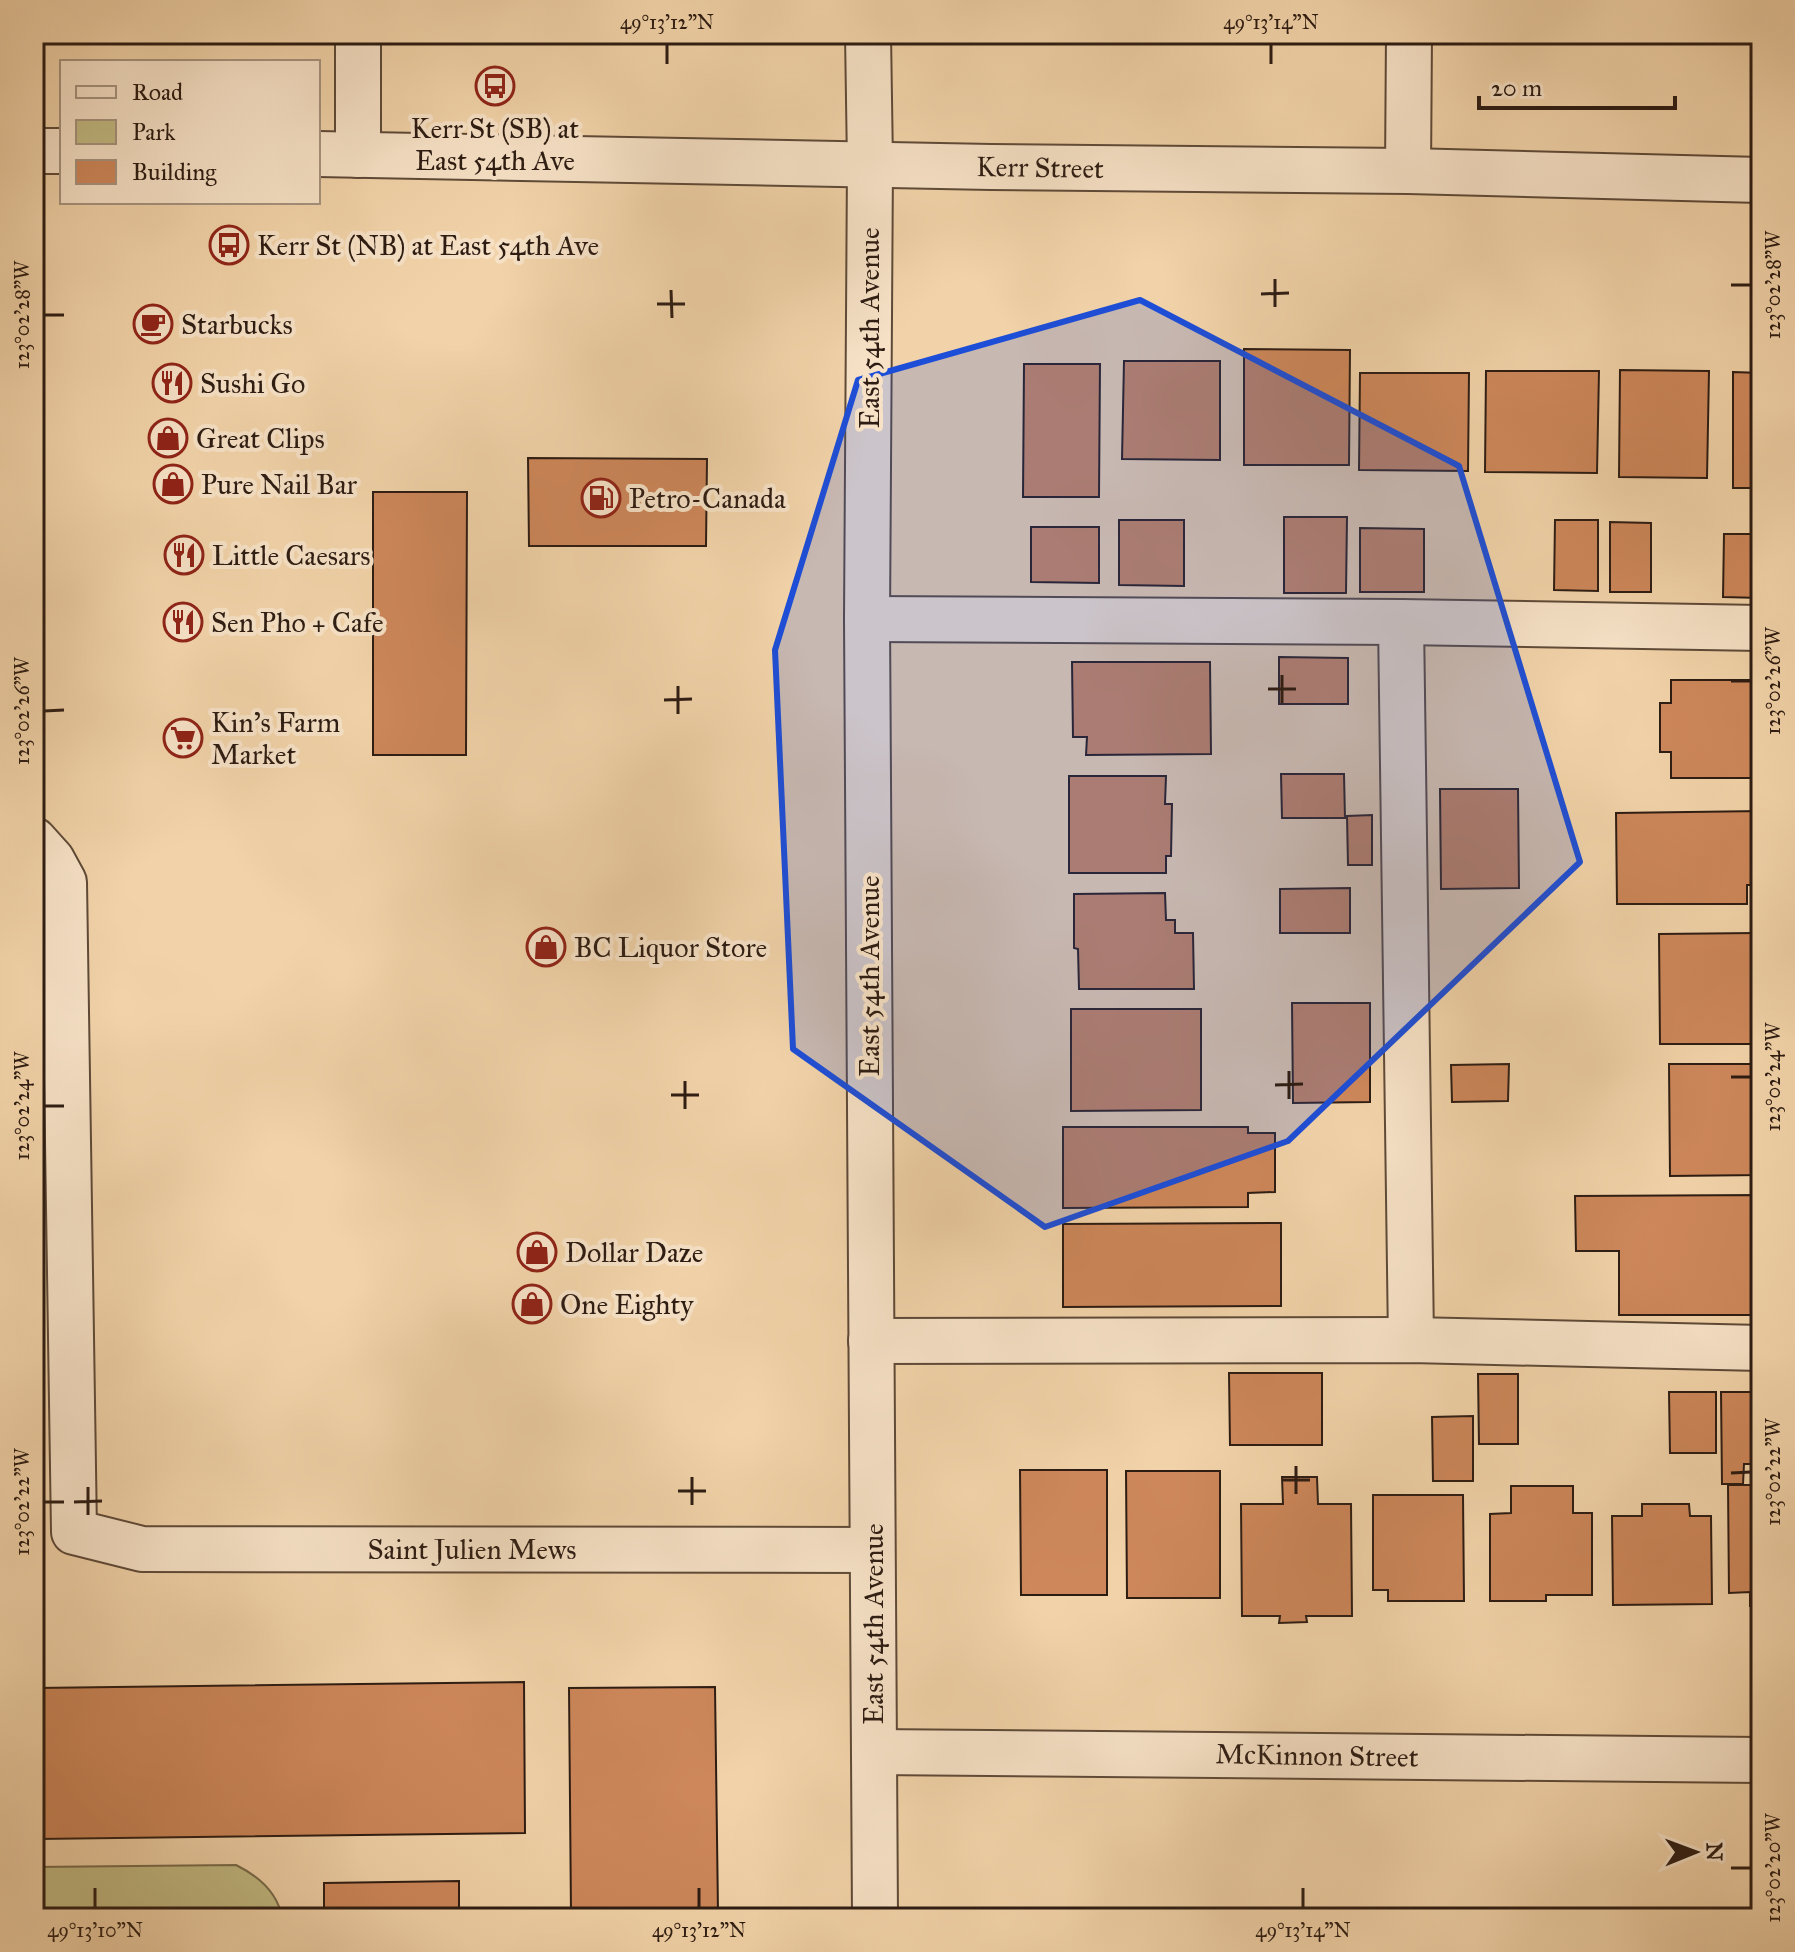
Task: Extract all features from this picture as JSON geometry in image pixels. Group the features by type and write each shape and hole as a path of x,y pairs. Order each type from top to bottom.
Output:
{"street":[{"path":"338,155 358,34"},
{"name":"East 54th Avenue","path":"868,34 867,619 875,1918"},
{"path":"1408,171 1409,34"},
{"path":"34,151 60,151"},
{"name":"Kerr Street","path":"338,155 1408,171 1761,180"},
{"path":"867,619 1761,628"},
{"path":"1401,622 1411,1340"},
{"name":"Saint Julien Mews","path":"34,840 52,860 64,882 74,1532 142,1549 872,1550"},
{"path":"871,1341 1411,1340 1761,1348"},
{"name":"McKinnon Street","path":"874,1752 1761,1760"}],"highlighted area":[{"path":"1140,300 1459,466 1580,862 1288,1141 1045,1227 793,1049 775,650 858,380"}],"green space":[{"path":"236,1865 266,1886 282,1918 34,1918 34,1867"}],"building":[{"path":"1244,349 1350,350 1349,465 1244,465"},
{"path":"1124,361 1220,361 1220,460 1122,459"},
{"path":"1024,364 1100,364 1099,497 1023,497"},
{"path":"1620,370 1709,371 1707,478 1619,477"},
{"path":"1486,371 1599,371 1597,473 1485,472"},
{"path":"1733,372 1761,373 1761,488 1733,488"},
{"path":"1360,373 1469,373 1468,471 1359,470"},
{"path":"528,458 707,459 706,546 529,546"},
{"path":"373,492 467,492 466,755 373,755"},
{"path":"1284,517 1347,517 1346,593 1284,593"},
{"path":"1119,520 1184,520 1184,586 1119,585"},
{"path":"1555,520 1598,520 1598,591 1554,590"},
{"path":"1610,522 1651,523 1651,592 1610,592"},
{"path":"1031,527 1099,527 1099,583 1031,582"},
{"path":"1360,528 1424,529 1424,592 1360,592"},
{"path":"1724,534 1761,534 1761,598 1723,597"},
{"path":"1279,657 1348,658 1348,704 1279,704"},
{"path":"1072,662 1210,662 1211,754 1086,755 1087,737 1073,737"},
{"path":"1671,680 1761,680 1761,778 1671,778 1671,752 1660,752 1660,703 1671,703"},
{"path":"1281,774 1344,774 1345,818 1282,818"},
{"path":"1069,776 1166,776 1165,804 1172,804 1171,856 1166,856 1166,873 1069,873"},
{"path":"1440,789 1518,789 1519,888 1441,889"},
{"path":"1761,811 1761,885 1747,885 1747,904 1617,904 1616,813"},
{"path":"1372,815 1372,865 1348,865 1347,816"},
{"path":"1350,888 1350,933 1280,933 1280,889"},
{"path":"1165,893 1166,920 1175,920 1175,933 1193,933 1194,989 1079,989 1078,949 1074,948 1074,894"},
{"path":"1761,933 1761,985 1754,985 1754,1044 1660,1044 1659,934"},
{"path":"1292,1003 1370,1003 1370,1102 1293,1103"},
{"path":"1071,1009 1201,1009 1201,1110 1071,1111"},
{"path":"1509,1064 1508,1101 1452,1102 1451,1065"},
{"path":"1669,1064 1761,1064 1761,1175 1670,1176"},
{"path":"1063,1127 1248,1127 1248,1133 1275,1133 1275,1192 1248,1193 1248,1207 1063,1208"},
{"path":"1761,1195 1761,1315 1619,1315 1619,1251 1576,1251 1575,1196"},
{"path":"1281,1223 1281,1306 1063,1307 1063,1224"},
{"path":"1229,1373 1322,1373 1322,1445 1230,1445"},
{"path":"1478,1374 1518,1374 1518,1444 1479,1444"},
{"path":"1669,1392 1716,1392 1716,1453 1670,1453"},
{"path":"1721,1392 1761,1392 1761,1464 1744,1464 1743,1484 1722,1484"},
{"path":"1473,1416 1473,1481 1433,1481 1432,1417"},
{"path":"1020,1470 1107,1470 1107,1595 1021,1595"},
{"path":"1126,1471 1220,1471 1220,1598 1127,1598"},
{"path":"1282,1477 1317,1477 1318,1504 1351,1504 1352,1616 1306,1616 1307,1622 1279,1623 1280,1616 1242,1616 1241,1504 1283,1504"},
{"path":"1728,1485 1761,1485 1761,1606 1750,1606 1750,1592 1729,1593"},
{"path":"1511,1486 1573,1486 1573,1513 1592,1513 1592,1595 1546,1595 1546,1601 1490,1601 1490,1514 1511,1513"},
{"path":"1373,1495 1463,1495 1464,1601 1388,1601 1388,1590 1373,1590"},
{"path":"1642,1504 1689,1504 1690,1516 1711,1516 1712,1604 1613,1605 1612,1516 1642,1516"},
{"path":"524,1682 525,1833 38,1839 36,1688"},
{"path":"715,1687 718,1912 571,1913 569,1688"},
{"path":"459,1881 459,1918 324,1918 324,1883"}],"place":[{"name":"Kerr St (SB) at East 54th Ave","path":"495,86"},
{"name":"Kerr St (NB) at East 54th Ave","path":"229,245"},
{"name":"Starbucks","path":"153,324"},
{"name":"Sushi Go","path":"172,383"},
{"name":"Great Clips","path":"168,438"},
{"name":"Pure Nail Bar","path":"173,484"},
{"name":"Petro-Canada","path":"601,498"},
{"name":"Little Caesars","path":"184,555"},
{"name":"Sen Pho + Cafe","path":"183,622"},
{"name":"Kin's Farm Market","path":"183,738"},
{"name":"BC Liquor Store","path":"546,947"},
{"name":"Dollar Daze","path":"537,1252"},
{"name":"One Eighty","path":"532,1304"}]}
